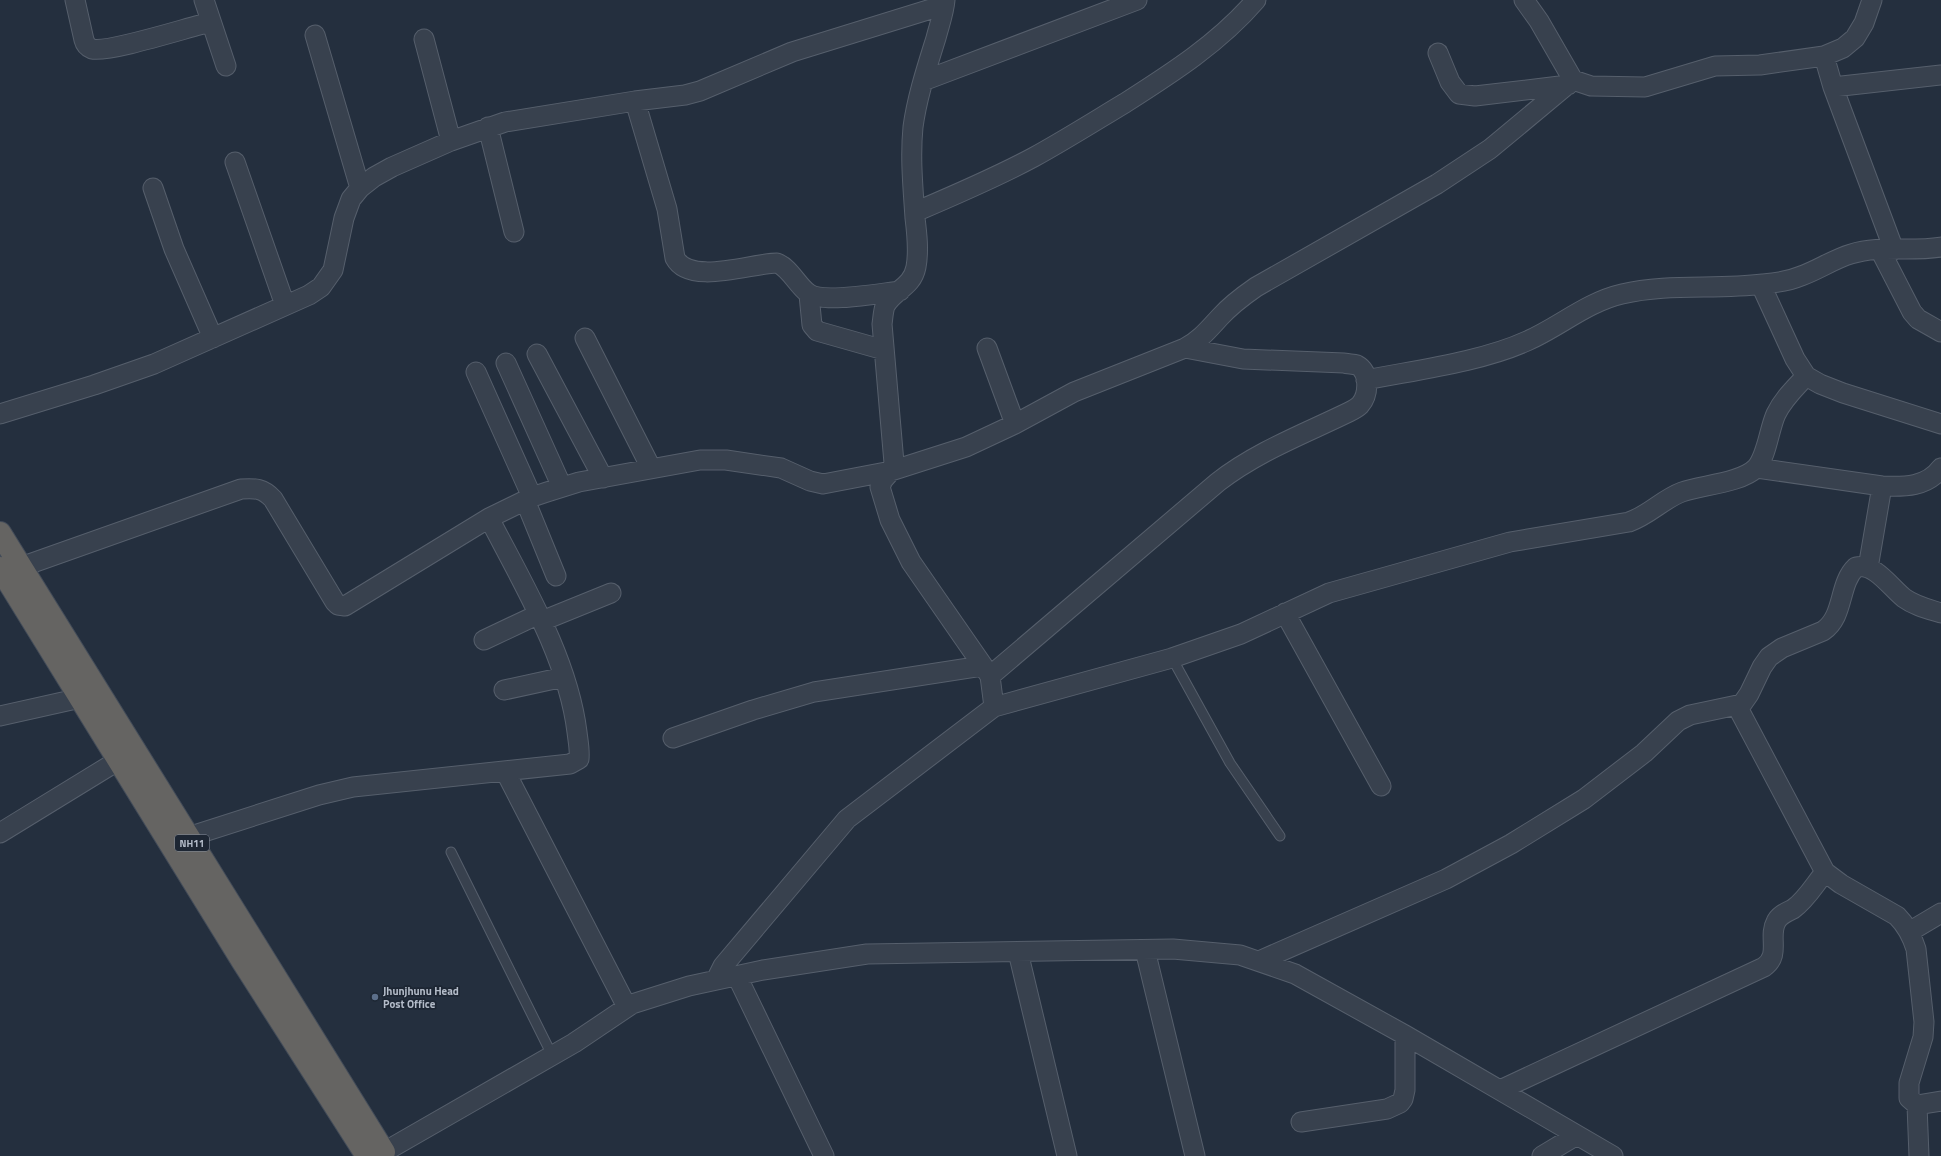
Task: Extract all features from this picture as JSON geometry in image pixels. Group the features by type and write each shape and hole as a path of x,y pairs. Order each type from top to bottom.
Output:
{"highway":[{"name":"NH11","path":"0,533 10,568 90,696 188,837 376,1155"},
{"name":"NH11","path":"90,696 120,760 239,955 376,1155"}],"street":[{"path":"76,0 84,40 86,45 93,49 124,44 211,22"},
{"path":"204,0 226,66"},
{"path":"923,81 1137,0"},
{"path":"915,212 991,179 1033,158 1152,86 1194,57 1232,25 1256,0"},
{"path":"1524,0 1539,21 1570,83"},
{"path":"1438,53 1450,82 1459,94 1475,96 1570,83 1591,86 1645,87 1715,66 1760,65 1824,56 1843,48 1855,38 1864,23 1872,0"},
{"path":"945,3 916,107 911,152 918,257 914,275 909,283 886,305 882,324 894,462 891,471 883,480 880,490 900,543 915,568 986,671 994,707"},
{"path":"0,414 139,370 309,295 321,287 333,270 344,218 352,199 360,188 374,177 392,167 451,141 488,127 527,117 672,97 700,91 792,52 945,3"},
{"path":"315,35 360,188"},
{"path":"424,39 451,141"},
{"path":"1824,56 1887,250 1912,312 1918,319 1941,332"},
{"path":"1833,87 1941,75"},
{"path":"10,568 240,489 255,488 266,491 274,499 335,602 338,605 345,606 489,518 528,498 562,487 650,468 700,460 726,460 781,468 810,481 823,484 891,471 966,447 1015,424 1074,392 1185,348 1196,342 1220,317 1251,291 1287,268 1437,184 1490,149 1570,83"},
{"path":"635,101 665,202 675,258 679,265 696,270 723,271 777,263 783,267 809,295 822,298 836,298 900,291"},
{"path":"488,127 514,232"},
{"path":"235,162 285,306"},
{"path":"153,188 174,249 213,338"},
{"path":"1366,380 1484,356 1506,349 1528,341 1598,302 1621,294 1665,288 1761,285 1782,282 1802,276 1850,254 1887,250 1918,250 1941,246"},
{"path":"1761,285 1795,360 1806,376 1820,384 1843,393 1941,424"},
{"path":"809,295 812,325 817,331 884,350"},
{"path":"585,338 650,468"},
{"path":"987,348 1015,424"},
{"path":"673,738 753,710 814,692 986,671 1126,559 1235,469 1272,447 1344,414 1359,405 1364,398 1367,388 1363,370 1356,366 1344,363 1243,359 1185,348"},
{"path":"537,354 603,478"},
{"path":"506,364 562,487"},
{"path":"476,372 528,498 556,576"},
{"path":"716,980 723,966 847,819 994,707 1172,658 1241,634 1329,592 1510,542 1629,522 1648,514 1676,494 1694,488 1738,478 1757,468 1762,459 1770,429 1776,414 1785,399 1806,376"},
{"path":"1757,468 1882,486 1916,485 1928,480 1941,468"},
{"path":"1868,568 1882,486"},
{"path":"188,837 319,795 353,788 570,764 579,759 575,716 564,677 540,618 489,518"},
{"path":"1259,961 1446,879 1511,844 1584,800 1621,772 1678,721 1690,715 1737,706 1746,700 1762,667 1775,652 1829,627 1834,621 1852,571 1856,567 1868,568 1904,598 1917,606 1941,614"},
{"path":"484,640 611,593"},
{"path":"1285,613 1381,786"},
{"path":"504,690 564,677"},
{"path":"0,716 90,696"},
{"path":"1737,706 1825,872 1841,884 1896,916 1904,923 1909,932 1916,949 1924,1022 1923,1037 1909,1083 1909,1098 1918,1105 1941,1101"},
{"path":"0,833 120,760"},
{"path":"505,771 628,1007"},
{"path":"1500,1090 1764,967 1768,964 1773,955 1774,928 1777,920 1804,899 1825,872"},
{"path":"1909,932 1941,913"},
{"path":"376,1155 574,1043 632,1004 689,986 737,976 867,954 1173,949 1240,955 1295,974 1405,1035 1613,1156"},
{"path":"1145,950 1195,1156"},
{"path":"1018,952 1067,1156"},
{"path":"737,976 824,1156"},
{"path":"1302,1122 1387,1109 1400,1103 1403,1099 1405,1090 1405,1035"},
{"path":"1918,1105 1919,1156"},
{"path":"1542,1156 1577,1135"}],"lane":[{"path":"1172,658 1230,763 1280,836"},
{"path":"451,852 552,1055"}],"place":[{"name":"Jhunjhunu Head Post Office","path":"375,997"}]}
